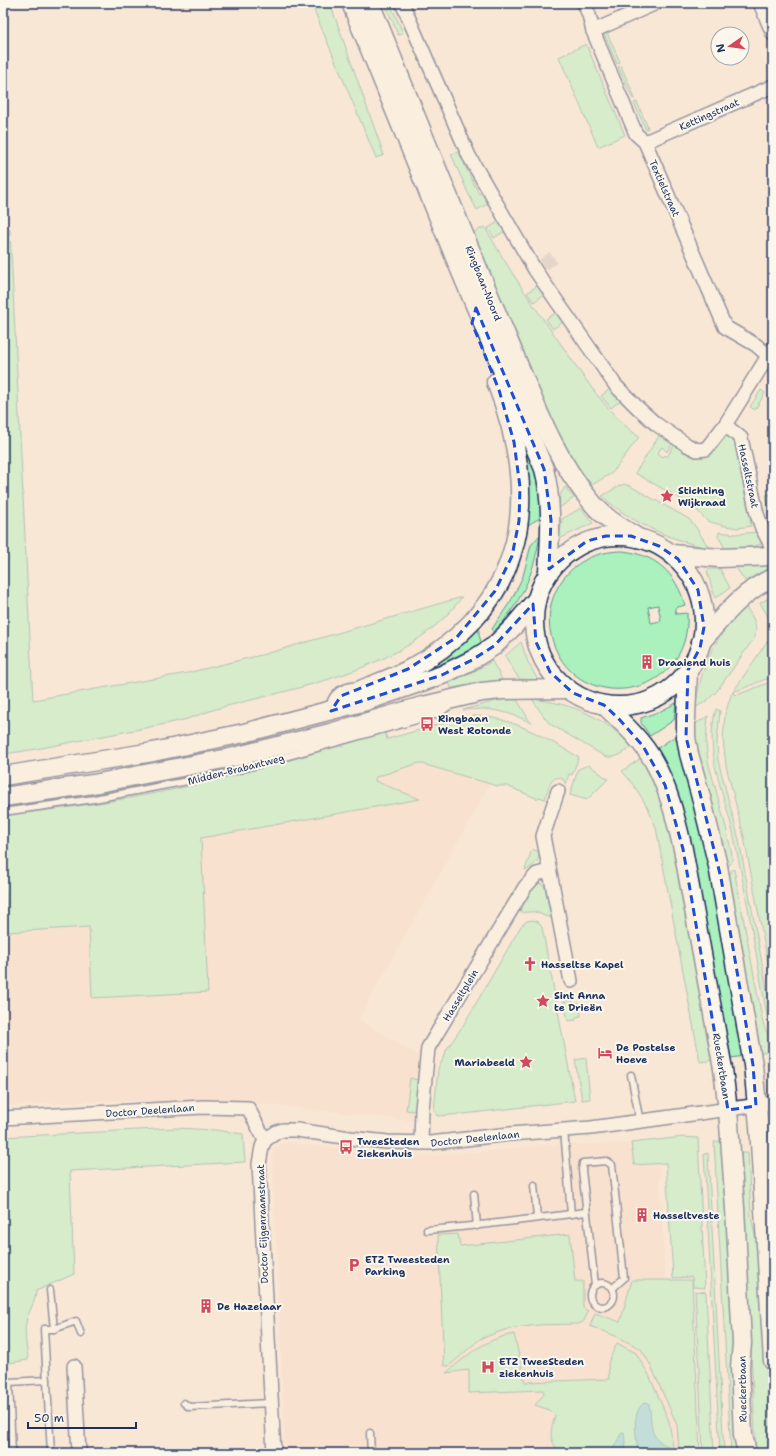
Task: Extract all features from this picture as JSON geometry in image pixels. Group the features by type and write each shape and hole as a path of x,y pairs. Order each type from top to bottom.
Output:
{"main road":[{"name":"Ringbaan-Noord","path":"351,3 476,308 544,469 548,483 551,520 548,572"},
{"name":"Ringbaan-Noord","path":"370,3 500,320 538,410 559,455 594,506 617,525 638,538"},
{"name":"Ringbaan-Noord","path":"331,710 341,696 378,683 408,670 434,654 457,637 478,616 495,591 512,556 519,521 520,487 514,442 499,390 472,323 476,308"},
{"path":"612,536 638,538 659,546 672,554 692,577 701,597 704,619 701,642 695,660 684,676 671,688 651,700 628,706 604,705 585,699 568,689 550,672 539,650 534,634 536,600 548,572 565,554 587,541 612,536"},
{"path":"672,554 720,558 773,556"},
{"path":"701,642 738,601 763,582 773,578"},
{"path":"3,776 153,752 244,733 366,701 442,675 472,660 499,642 536,600"},
{"path":"688,670 686,714 686,737 688,749 718,866 753,1064 765,1104 763,1193 773,1361"},
{"name":"Midden-Brabantweg","path":"3,797 93,784 234,757 482,692 501,690 568,689"},
{"name":"Rueckertbaan","path":"604,705 638,740 654,762 665,785 675,816 683,849 723,1069 728,1110 742,1343 740,1366 743,1435 746,1453"}],"street":[{"path":"402,3 420,37 468,156 616,386 638,408 656,424 687,445 697,450 706,449 725,425 771,355"},
{"name":"Textielstraat","path":"584,3 593,31 636,134 645,142 725,327 771,355"},
{"path":"593,31 656,3"},
{"path":"760,3 773,34"},
{"name":"Kettingstraat","path":"645,142 773,86"},
{"name":"Hasseltstraat","path":"725,425 741,438 757,514 773,549"},
{"path":"558,791 543,836 571,981"},
{"name":"Hasseltplein","path":"422,1143 422,1109 428,1048 525,887 537,874 549,871"},
{"name":"Doctor Deelenlaan","path":"3,1118 203,1107 248,1108 266,1140 277,1132 283,1130 297,1130 388,1142 422,1143 640,1122 765,1104"},
{"name":"Doctor Eijgenraamstraat","path":"266,1140 262,1147 259,1164 274,1453"},
{"path":"74,1366 79,1453"}],"lane":[{"name":"Midden-Brabantweg","path":"3,812 94,799 224,774 438,714 448,708 459,697"},
{"path":"631,1075 640,1122"},
{"path":"564,1130 571,1214"},
{"path":"595,1285 582,1170 583,1163 606,1161 612,1165 624,1278 612,1289"},
{"path":"534,1185 537,1217"},
{"path":"474,1194 477,1226"},
{"path":"426,1230 477,1226 537,1217 586,1212"},
{"path":"605,1283 612,1289 614,1294 611,1303 608,1306 595,1306 590,1298 589,1293 595,1285 605,1283"},
{"path":"50,1290 54,1329"},
{"path":"51,1453 44,1329 54,1329 76,1321 81,1334"},
{"path":"12,1453 9,1382 47,1380"},
{"path":"184,1403 189,1407 271,1403"},
{"path":"370,1433 371,1453"}],"highlighted area":[{"path":"476,308 544,469 551,520 549,569 587,541 606,536 631,536 659,546 678,559 698,590 704,627 700,648 688,670 686,737 721,878 753,1065 756,1106 728,1110 683,849 665,785 643,746 619,719 604,705 573,693 550,672 536,642 533,604 494,646 472,660 442,675 331,711 341,696 408,669 457,637 495,591 512,556 519,521 520,487 514,442 499,390 472,323"}],"shaded area":[{"path":"415,759 501,765 359,1019 416,1054 428,1050 421,1122 243,1102 107,1101 3,1106 3,871"},
{"name":"ETZ TweeSteden ziekenhuis","path":"281,1142 410,1156 428,1156 558,1144 631,1143 634,1165 659,1163 666,1280 692,1280 700,1453 285,1453 272,1155"}],"green space":[{"path":"311,3 330,3 384,155 376,158"},
{"path":"385,3 390,3 403,33 398,35"},
{"path":"607,33 620,62 617,64 604,34"},
{"path":"586,44 625,135 598,147 559,57"},
{"path":"621,66 635,98 633,99 618,67"},
{"path":"637,102 648,128 646,130 634,103"},
{"path":"461,151 467,162 464,164 479,194 482,192 489,203 477,210 451,154"},
{"path":"500,221 505,231 494,238 488,228"},
{"path":"3,225 10,230 33,700 187,673 265,654 462,597 440,622 413,642 383,659 350,672 316,683 216,709 191,718 156,726 3,754"},
{"path":"485,227 522,288 588,383 627,428 639,437 612,473 592,485 567,452 545,410 472,233"},
{"path":"538,285 545,294 534,302 527,293"},
{"path":"557,312 564,321 553,329 546,319"},
{"path":"611,388 621,400 611,408 601,396"},
{"path":"761,390 765,393 755,410 750,407"},
{"path":"511,411 529,451 539,485 542,517 531,523 522,531"},
{"path":"661,433 674,441 667,452 662,447 661,448 658,453 663,457 665,455 667,457 676,442 709,453 716,449 726,434 738,441 736,448 749,512 753,512 755,519 750,520 751,526 738,528 707,521 693,506 635,473"},
{"path":"624,484 689,519 709,548 681,541 652,529 625,514 602,496"},
{"path":"565,487 574,498 559,508 560,495"},
{"path":"773,494 773,523 771,523 766,495"},
{"path":"581,508 593,523 559,539 562,519"},
{"path":"719,532 735,534 758,532 765,543 747,548 726,550 718,536"},
{"path":"540,535 534,564 519,599 494,633 492,629 512,599 523,576 531,545"},
{"path":"623,551 635,553 655,561 670,575 681,594 685,605 675,608 676,614 687,613 684,643 671,666 652,681 628,688 604,688 581,679 563,662 551,635 549,622 553,597 559,585 571,570 586,559 604,553","holes":["658,605 661,621 651,623 648,607"]},
{"path":"773,563 773,569 745,581 735,566"},
{"path":"709,569 720,569 730,588 715,598 707,571"},
{"path":"773,596 773,622 772,623 760,603"},
{"path":"746,607 754,621 756,629 755,637 717,691 708,700 695,708 705,665 717,640 725,629"},
{"path":"479,626 479,635 482,645 457,661 409,679"},
{"path":"773,636 773,677 736,691 735,690 733,693 737,695 773,681 773,990 744,837 726,766 723,740 725,714 731,695 766,643"},
{"path":"521,642 528,662 538,680 519,679 505,656"},
{"path":"492,661 503,681 451,688 449,682 473,672"},
{"path":"516,698 531,723 514,715 495,710 463,710 499,700"},
{"path":"532,699 560,704 587,713 611,727 632,747 622,754 612,757 604,756 550,724"},
{"path":"676,703 674,720 650,736 641,723 641,718 661,711"},
{"path":"716,709 720,711 717,742 718,760 739,840 773,1022 773,1032 768,1022 748,906 734,837 714,757 712,742"},
{"path":"471,716 500,719 514,724 540,735 579,757 572,775 569,774 566,784 562,778 552,781 545,799 539,797 538,799 507,786 497,786 419,763 376,777 375,781 420,799 201,838 208,992 92,998 89,927 8,932 5,880 3,880 3,815 105,802 182,788 252,771 385,732 387,739"},
{"path":"708,716 706,743 708,761 732,855 732,862 727,868 716,820 696,747 695,724"},
{"path":"677,735 704,837 745,1056 731,1058 693,856 656,749"},
{"path":"641,758 651,775 665,812 670,831 679,870 714,1060 700,1062 656,828 642,798 622,771"},
{"path":"589,765 608,779 587,800 570,795 578,769"},
{"path":"532,849 539,852 539,858 527,870 525,870"},
{"path":"733,869 763,1023 770,1040 772,1050 761,1054 729,881 729,875"},
{"path":"537,883 542,884 545,887 551,917 535,912 518,911 532,887"},
{"path":"533,920 538,922 542,927 575,1101 437,1116 434,1110 438,1069 446,1053 445,1052 464,1024 521,926 527,921"},
{"path":"572,1000 573,1004 579,1003 581,1016 576,1017 576,1020 568,1021 564,1001"},
{"path":"586,1058 590,1099 582,1100 575,1060"},
{"path":"410,1078 418,1080 415,1111 406,1110"},
{"path":"176,1128 216,1130 243,1134 245,1162 70,1171 74,1274 36,1291 34,1302 26,1323 25,1334 28,1360 3,1364 3,1137"},
{"path":"773,1132 773,1196 771,1133"},
{"path":"683,1137 698,1138 705,1288 693,1287 692,1277 673,1278 666,1163 634,1165 631,1143"},
{"path":"724,1140 740,1453 731,1453 714,1142"},
{"path":"708,1153 724,1453 720,1453 704,1154"},
{"path":"741,1153 748,1153 751,1216 759,1246 762,1266 771,1453 756,1453"},
{"path":"458,1234 460,1246 570,1234 575,1281 583,1281 583,1308 588,1311 584,1321 579,1324 539,1325 508,1329 480,1339 449,1366 444,1366 438,1235"},
{"path":"632,1280 692,1280 700,1453 679,1453 677,1425 650,1364 641,1349 618,1337 590,1326 595,1313 620,1322"},
{"path":"695,1291 706,1292 714,1453 703,1453"},
{"path":"514,1334 525,1382 609,1379 608,1363 617,1343 636,1353 649,1375 669,1421 674,1453 560,1453 553,1443 551,1435 555,1416 549,1410 535,1405 544,1394 543,1390 469,1393 469,1370 446,1373 469,1354 485,1344"}],"water":[{"path":"644,1403 649,1404 654,1434 662,1443 669,1447 671,1453 638,1453 635,1426 637,1413"},
{"path":"622,1432 624,1432 626,1453 611,1453"}],"tunnel":[{"path":"543,265 555,256"}],"place":[{"name":"Stichting Wijkraad","path":"667,496"},
{"name":"Draaiend huis","path":"647,662"},
{"name":"Ringbaan West Rotonde","path":"427,724"},
{"name":"Hasseltse Kapel","path":"530,964"},
{"name":"Sint Anna te Drieën","path":"543,1001"},
{"name":"De Postelse Hoeve","path":"605,1053"},
{"name":"Mariabeeld","path":"526,1062"},
{"name":"TweeSteden Ziekenhuis","path":"346,1147"},
{"name":"Hasseltveste","path":"642,1215"},
{"name":"ETZ Tweesteden Parking","path":"354,1265"},
{"name":"De Hazelaar","path":"206,1306"},
{"name":"ETZ TweeSteden ziekenhuis","path":"488,1367"}]}
